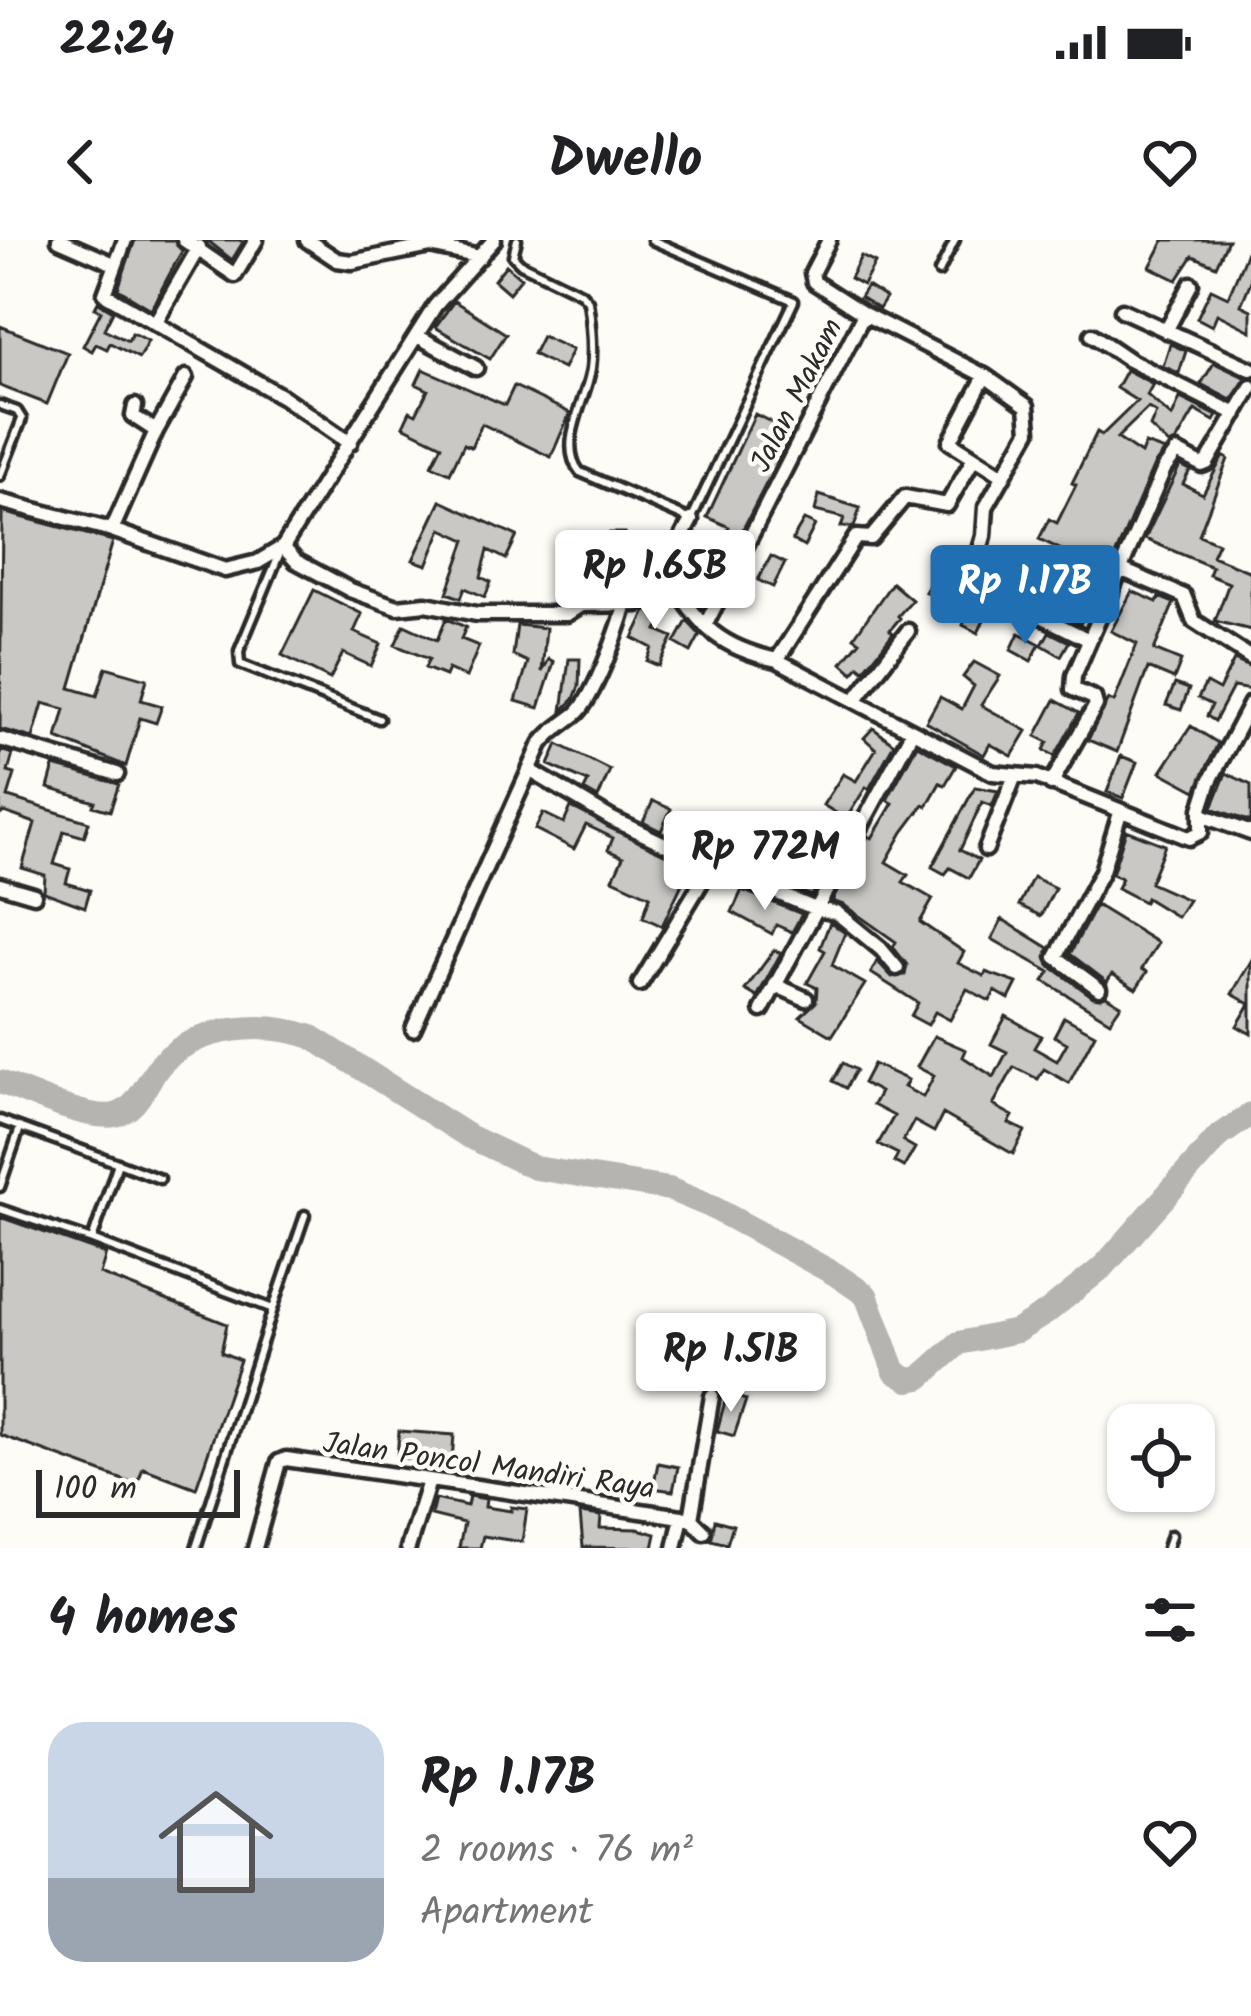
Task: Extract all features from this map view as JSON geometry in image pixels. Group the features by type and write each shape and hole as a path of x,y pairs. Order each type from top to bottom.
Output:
{"street":[{"path":"59,240 113,264"},
{"path":"125,240 104,293 283,397 350,443"},
{"path":"184,240 235,275 256,240"},
{"path":"307,240 337,260 352,262 430,246 480,257"},
{"path":"0,501 112,530 225,570 258,562 283,547 435,306 494,240"},
{"name":"Jalan Makam","path":"829,240 812,280 864,314 1022,400 1030,415 1029,431 1002,475"},
{"path":"155,323 199,248"},
{"path":"1166,331 1191,284"},
{"path":"1122,310 1251,369"},
{"name":"Jalan Makam","path":"705,626 864,314"},
{"path":"1092,335 1236,414"},
{"path":"417,336 476,368"},
{"path":"985,376 950,439 952,446 1002,475 983,520 984,536 971,572 973,585 1089,640"},
{"path":"112,530 186,377"},
{"path":"1052,784 1096,705 1094,698 1073,689 1072,682 1173,454 1207,463 1251,387"},
{"path":"135,406 133,416 156,431"},
{"path":"777,659 856,537 871,538 905,497 947,505 974,458"},
{"path":"283,547 296,561 397,608 426,604 477,614 533,617 567,614 580,605 625,607 650,598 671,579 674,552 691,520"},
{"path":"1051,561 1111,593"},
{"path":"1120,569 1184,596 1194,621 1251,658"},
{"path":"671,579 716,639 745,653 777,659 993,773 1037,777 1189,838 1201,832 1201,809 1210,781 1251,703"},
{"path":"413,1029 541,744 553,728 579,711 591,692 625,607"},
{"path":"856,699 908,631"},
{"path":"762,1010 912,732"},
{"path":"0,740 117,774"},
{"path":"531,771 612,819 711,866 847,919 897,968"},
{"path":"986,849 1014,778"},
{"path":"1099,989 1055,957 1102,871 1120,813"},
{"path":"1204,816 1251,833"},
{"path":"640,984 711,866"},
{"path":"0,885 34,895"},
{"path":"775,985 806,999"},
{"path":"675,1548 712,1396"},
{"name":"Jalan Poncol Mandiri Raya","path":"255,1548 281,1460 686,1518 704,1532"},
{"path":"408,1548 429,1480"}],"lane":[{"path":"517,240 513,256 521,264 581,293 588,301 591,368 570,447 571,462 580,472 691,520 794,301 652,240"},
{"path":"939,272 955,240"},
{"path":"0,405 17,410 22,419 0,476"},
{"path":"283,547 239,651 240,664 379,719"},
{"path":"0,1120 160,1179"},
{"path":"0,1186 21,1127"},
{"path":"92,1240 118,1163"},
{"path":"0,1208 273,1309"},
{"path":"196,1548 305,1215"},
{"path":"1167,1548 1171,1535"}],"building":[{"path":"135,240 174,240 182,251 151,309 118,289"},
{"path":"207,240 239,240 243,242 232,260"},
{"path":"1164,240 1228,240 1216,266 1193,256 1177,280 1150,267"},
{"path":"1251,242 1251,281 1241,305 1251,310 1251,331 1217,314 1212,326 1197,318 1211,289 1228,297"},
{"path":"861,256 875,263 863,285 850,278"},
{"path":"506,265 521,278 509,293 494,280"},
{"path":"867,286 886,298 879,309 860,297"},
{"path":"454,301 506,334 490,359 435,327"},
{"path":"98,302 113,311 104,329 128,341 132,333 148,341 139,358 110,343 107,349 96,344 92,351 83,346 101,311 95,308"},
{"path":"0,326 68,353 47,404 0,386"},
{"path":"542,336 572,350 563,369 533,354"},
{"path":"1170,344 1186,351 1179,373 1163,366"},
{"path":"1214,363 1246,378 1231,400 1201,384"},
{"path":"423,369 505,405 514,386 570,413 551,457 482,424 471,447 464,444 450,473 432,465 442,445 403,426 410,411 416,414 428,390 416,384"},
{"path":"1126,370 1153,384 1147,395 1172,417 1180,398 1217,416 1214,421 1195,410 1176,442 1169,445 1150,427 1156,413 1148,408 1117,438 1141,454 1145,444 1165,451 1154,465 1108,572 1039,539 1049,519 1057,523 1097,432 1102,435 1137,401 1116,388"},
{"path":"755,414 792,433 720,574 685,554 696,533 720,547 729,527 707,517"},
{"path":"1223,456 1228,459 1199,535 1218,543 1212,556 1251,572 1251,630 1215,621 1229,583 1209,575 1212,567 1145,539 1180,465 1190,470 1183,484 1203,494"},
{"path":"819,495 860,508 854,527 841,527 844,518 815,511"},
{"path":"441,501 517,536 506,559 488,550 481,577 491,582 485,597 465,588 461,598 447,593 466,540 442,529 427,565 413,560"},
{"path":"2,512 113,541 70,688 97,696 106,667 147,679 141,700 162,706 156,723 140,718 126,766 57,738 65,709 43,703 33,738 0,729"},
{"path":"804,520 815,525 804,547 792,540"},
{"path":"610,533 625,533 624,547 657,548 657,567 633,568 633,592 613,592 613,582 579,576 579,557 597,557 597,547 610,547"},
{"path":"771,556 785,563 773,587 758,580"},
{"path":"1029,556 1095,597 1080,624 1068,618 1075,602 1051,590 1042,605 1005,584 1012,573 1018,576"},
{"path":"932,580 950,591 944,602 925,592"},
{"path":"892,583 912,600 877,654 864,670 859,666 853,673 842,663 860,641 854,637"},
{"path":"314,590 362,614 354,632 381,644 371,666 343,653 330,679 282,655"},
{"path":"1132,591 1157,602 1159,597 1174,603 1154,650 1181,661 1174,679 1148,668 1117,752 1088,740 1108,699 1114,702 1137,644 1111,631"},
{"path":"663,598 672,602 657,630 673,637 659,666 647,661 652,648 633,638 646,611"},
{"path":"975,598 991,606 978,633 963,625"},
{"path":"446,619 466,627 461,639 479,646 466,677 448,669 445,676 425,668 429,659 395,645 404,625 437,640"},
{"path":"687,621 700,635 691,652 675,643"},
{"path":"517,625 546,628 542,672 549,659 554,662 539,708 516,701 528,662 513,655"},
{"path":"1049,632 1069,642 1061,656 1042,645"},
{"path":"1019,633 1040,644 1031,661 1011,650"},
{"path":"569,659 580,659 579,686 562,711"},
{"path":"1234,660 1251,668 1251,690 1233,687 1215,721 1207,716 1212,705 1198,698 1206,683 1219,690"},
{"path":"974,662 1000,676 981,705 1027,731 1012,756 990,744 984,755 926,722 940,697 962,709 974,686 963,677"},
{"path":"1175,684 1189,689 1181,710 1166,705"},
{"path":"1055,700 1079,713 1055,756 1044,750 1048,742 1036,736"},
{"path":"1191,726 1218,743 1196,791 1161,772"},
{"path":"873,728 894,744 846,819 823,805 843,774 856,781 876,749 864,738"},
{"path":"558,744 610,770 598,798 584,790 588,782 549,765"},
{"path":"917,745 956,766 903,832 886,862 908,875 903,882 933,899 920,922 964,952 958,963 984,976 986,972 1017,983 1009,999 995,991 990,1001 967,989 950,1020 935,1012 928,1025 911,1016 918,1003 871,973 877,961 892,977 905,975 907,965 893,947 896,942 832,901 868,836 872,838 893,803 887,800"},
{"path":"0,750 13,754 8,772 15,774 8,797 89,822 84,837 64,831 54,864 70,869 66,883 90,890 85,907 44,892 45,875 22,868 35,823 4,812 0,815"},
{"path":"1121,756 1137,762 1123,798 1107,792"},
{"path":"54,766 119,784 110,811 48,788"},
{"path":"1226,773 1251,785 1251,822 1212,808"},
{"path":"975,787 998,791 992,806 982,802 960,850 979,860 969,878 950,868 945,874 932,867"},
{"path":"653,801 671,809 661,831 643,822"},
{"path":"571,807 690,867 662,926 643,917 650,896 613,879 623,857 608,850 613,838 586,825 574,849 535,829 543,813 564,823"},
{"path":"1126,830 1165,845 1150,883 1188,900 1177,917 1146,898 1144,902 1117,888 1122,878 1112,874"},
{"path":"777,855 822,876 812,896 768,878"},
{"path":"1033,877 1055,888 1041,916 1019,905"},
{"path":"742,890 802,914 792,932 776,925 772,934 732,912"},
{"path":"1096,905 1158,943 1136,989 1112,974 1107,982 1070,954"},
{"path":"1002,919 1049,948 1049,965 1093,997 1106,996 1121,1005 1110,1021 1044,981 1050,972 992,939"},
{"path":"830,922 845,933 832,965 865,984 832,1036 800,1017 816,1002 817,988 807,983 825,951 820,948"},
{"path":"774,950 781,953 757,997 745,990"},
{"path":"1251,961 1251,1034 1237,1026 1250,1004 1232,994"},
{"path":"1006,1016 1041,1036 1034,1048 1057,1061 1067,1043 1054,1036 1064,1017 1095,1034 1069,1083 1044,1069 1038,1079 1014,1067 993,1105 1013,1116 1009,1123 1025,1131 1013,1154 943,1114 934,1132 914,1121 903,1141 915,1148 904,1167 894,1162 898,1154 878,1144 894,1116 873,1105 880,1092 863,1083 873,1064 908,1080 904,1087 923,1097 934,1076 917,1067 934,1036 966,1050 963,1057 994,1077 1007,1052 991,1044"},
{"path":"843,1063 856,1070 846,1088 833,1081"},
{"path":"0,1217 106,1254 100,1274 227,1324 221,1352 240,1360 196,1488 143,1468 137,1485 0,1435"},
{"path":"727,1394 746,1400 734,1436 717,1431"},
{"path":"399,1431 454,1435 452,1461 397,1458"},
{"path":"658,1463 678,1467 673,1491 653,1488"},
{"path":"469,1496 486,1499 485,1507 527,1509 522,1542 483,1536 480,1548 459,1548 464,1523 431,1515 435,1499 467,1506"},
{"path":"580,1513 601,1516 600,1528 656,1534 653,1548 583,1547"},
{"path":"715,1520 733,1525 727,1544 711,1540"}],"waterway":[{"path":"0,1082 74,1110 115,1115 137,1100 163,1062 195,1040 254,1028 312,1037 468,1136 535,1168 669,1189 835,1274 866,1295 895,1372 909,1380 920,1378 959,1343 1017,1331 1046,1313 1104,1266 1218,1137 1251,1114"}]}
